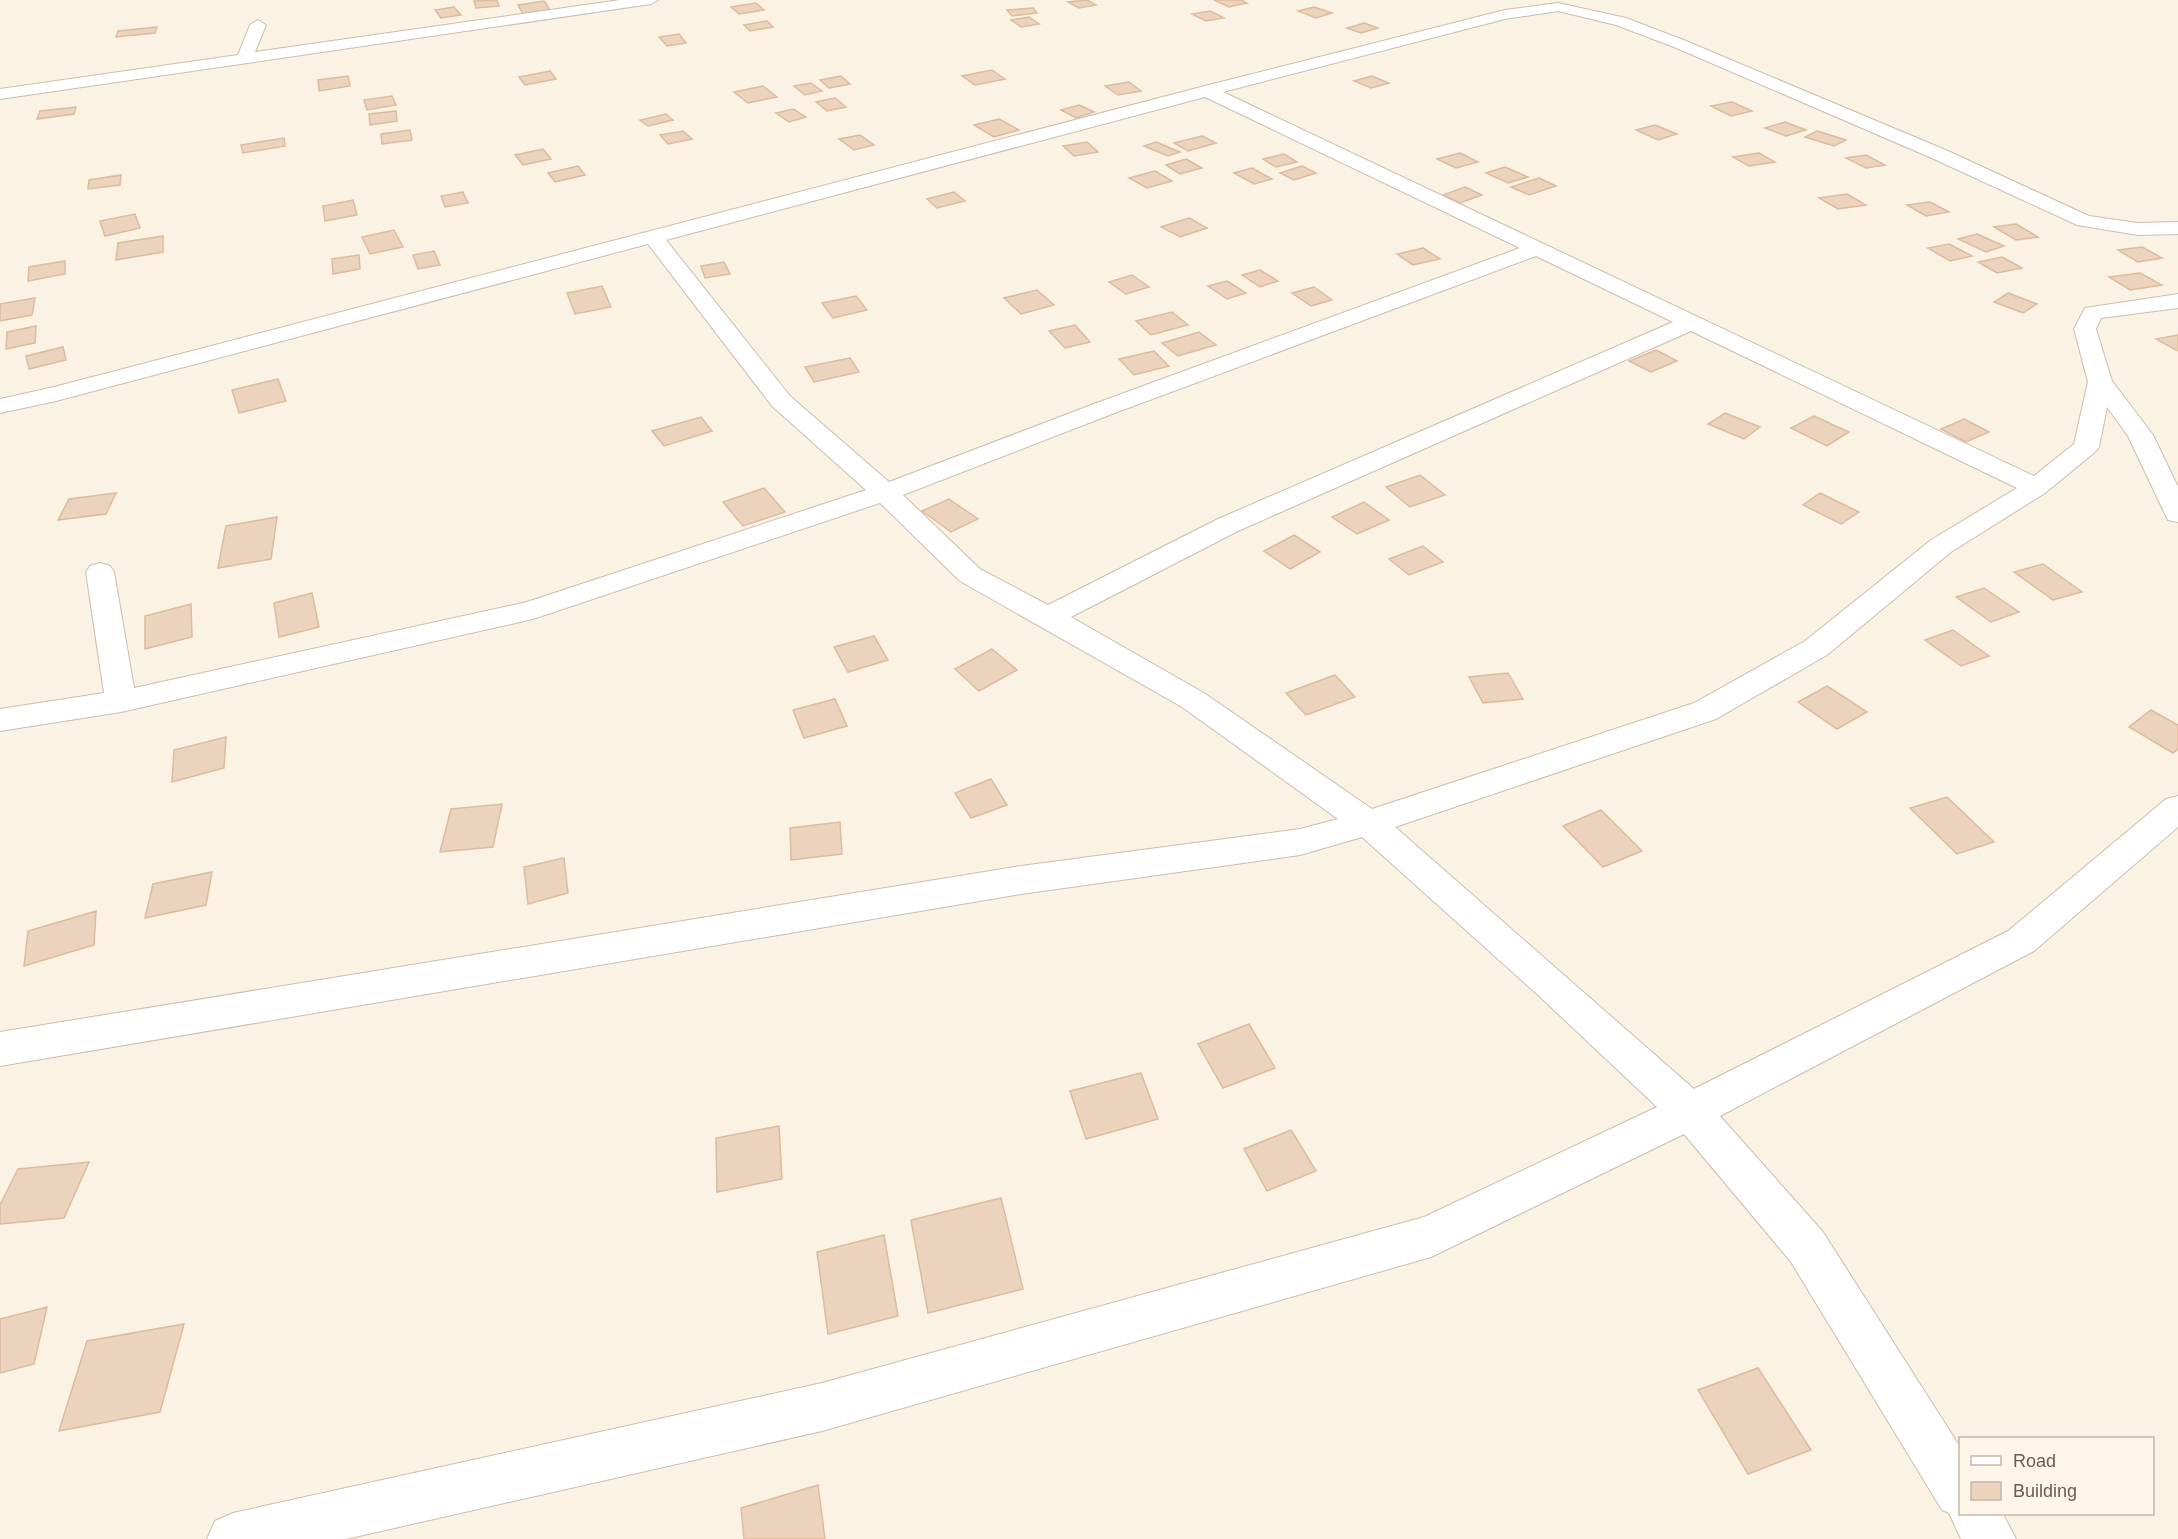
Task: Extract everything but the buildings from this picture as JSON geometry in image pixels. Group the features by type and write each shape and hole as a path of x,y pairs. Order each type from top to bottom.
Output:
{"street":[{"path":"0,94 651,0"},
{"path":"0,406 56,394 1207,91 1505,15 1558,7 1621,21 1680,44 1941,154 2084,221 2138,229 2178,228"},
{"path":"244,59 258,25"},
{"path":"1207,91 2036,487"},
{"path":"653,237 781,401 885,493 970,575 1193,700 1368,823 1551,984 1690,1111 1807,1247 1959,1490"},
{"path":"0,720 121,701 534,610 885,493 1114,405 1537,249"},
{"path":"2178,301 2093,313 2085,329 2100,382 2140,435 2178,514"},
{"path":"1048,617 1228,525 1690,323"},
{"path":"0,1049 1021,880 1300,842 1368,823 1705,711 1816,648 1941,546 2036,487 2086,447 2100,382"},
{"path":"100,572 121,701"},
{"path":"233,1539 822,1407 1431,1236 1690,1111 2021,941 2178,808"},
{"path":"1975,1515 1990,1539"}]}
